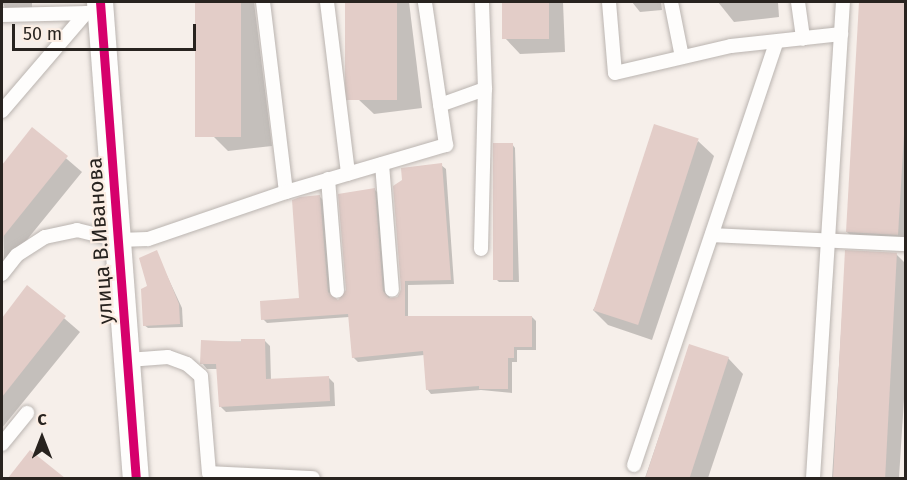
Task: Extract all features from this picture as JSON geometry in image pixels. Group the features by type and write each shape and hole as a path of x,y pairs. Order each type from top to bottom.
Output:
{"street":[{"name":"улица В.Иванова","path":"95,9 118,240 136,478"}],"lane":[{"path":"263,2 286,192"},
{"path":"327,2 348,174"},
{"path":"2,274 17,255 45,237 78,230 118,240 148,239 286,192 446,145 425,2"},
{"path":"481,249 485,89 482,2"},
{"path":"609,2 615,73 731,46 841,34"},
{"path":"671,2 682,57"},
{"path":"798,2 803,39"},
{"path":"813,478 843,2"},
{"path":"2,15 95,9"},
{"path":"2,111 95,9"},
{"path":"634,465 776,42"},
{"path":"440,105 485,89"},
{"path":"382,164 392,290"},
{"path":"328,179 337,291"},
{"path":"712,235 906,244"},
{"path":"128,360 168,357 187,364 201,376 209,473 313,478"},
{"path":"2,444 27,412"}],"building":[{"path":"195,2 241,2 241,137 195,137"},
{"path":"345,2 397,2 397,100 345,100"},
{"path":"502,2 549,2 549,39 502,39"},
{"path":"859,2 906,2 906,101 898,235 846,232"},
{"path":"654,124 699,139 638,325 593,310"},
{"path":"32,127 68,156 2,238 2,165"},
{"path":"493,143 513,143 513,280 493,280"},
{"path":"442,163 451,280 405,281 405,316 532,316 532,347 514,347 514,358 508,358 508,389 479,389 479,386 426,390 423,351 352,358 348,314 261,320 260,301 299,298 292,200 300,197 320,195 328,292 338,300 346,290 338,194 375,188 383,291 389,298 398,297 401,289 393,186 402,180 401,168"},
{"path":"157,250 179,304 180,324 143,326 141,289 147,286 139,258"},
{"path":"845,250 897,253 885,478 833,478"},
{"path":"27,285 66,316 2,397 2,318"},
{"path":"241,339 265,339 266,379 329,376 330,401 219,407 216,364 200,364 201,340 241,342"},
{"path":"689,344 729,357 690,478 645,478"},
{"path":"30,450 65,478 8,478"}],"cycle path":[{"path":"100,2 136,478"}]}
